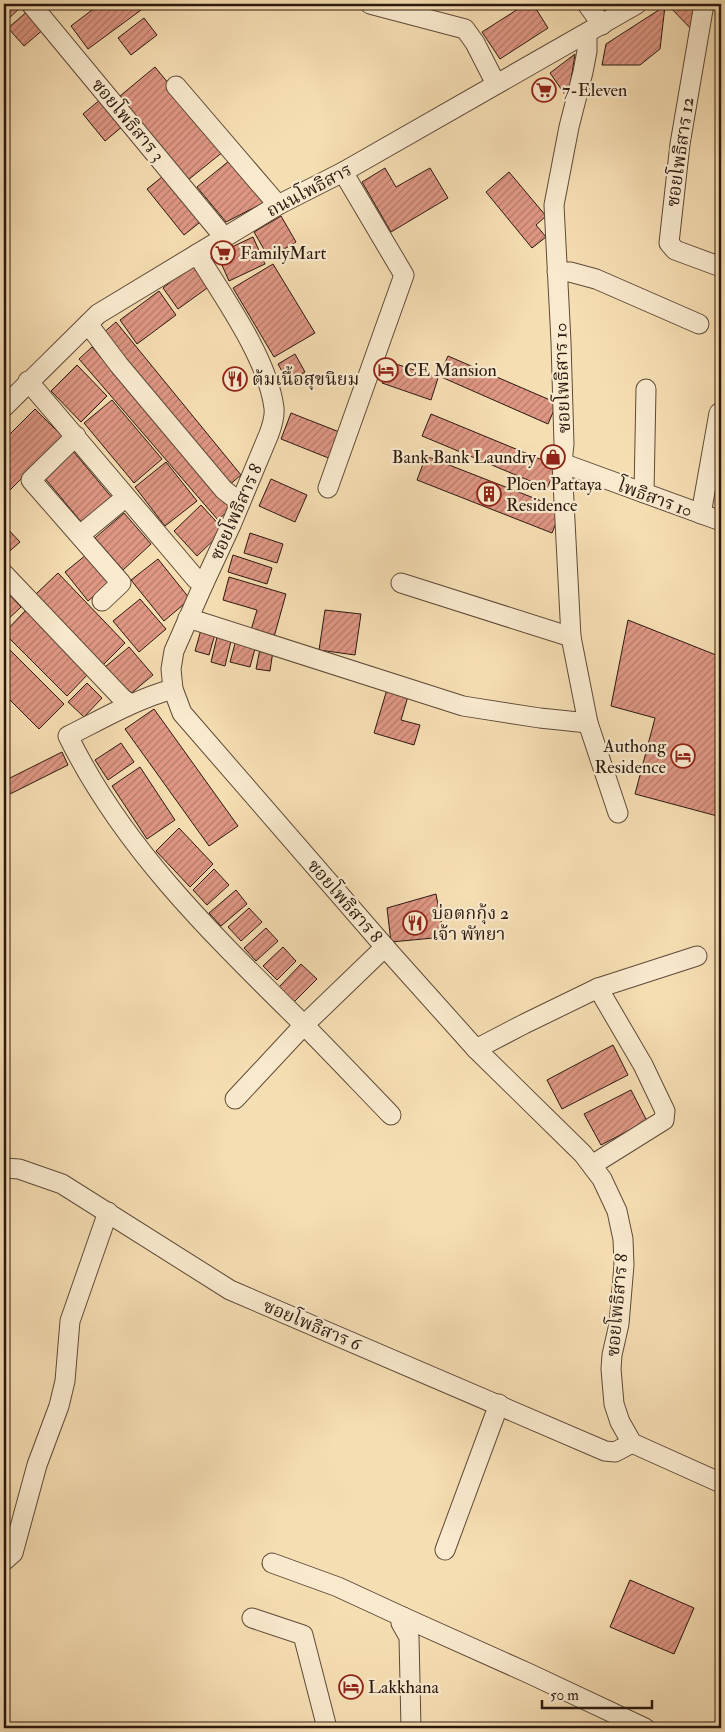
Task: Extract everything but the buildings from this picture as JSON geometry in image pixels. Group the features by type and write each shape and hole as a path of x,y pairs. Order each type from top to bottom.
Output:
{"street":[{"name":"ซอยโพธิสาร 3","path":"31,4 224,236"},
{"path":"370,4 465,29 475,43 496,84"},
{"name":"ถนนโพธิสาร","path":"4,407 28,381 98,314 224,236 278,205 342,172 637,4"},
{"name":"ซอยโพธิสาร 12","path":"704,4 680,144 669,243 675,250 721,267"},
{"path":"589,5 594,29"},
{"name":"ซอยโพธิสาร 10","path":"594,29 586,51 583,72 568,127 554,205 564,444 562,463 571,637 588,724 618,813"},
{"path":"176,86 278,205"},
{"path":"328,488 404,275 342,172"},
{"name":"ซอยโพธิสาร 8","path":"197,254 248,338 269,385 274,409 270,434 174,651 171,669 173,689 182,713 385,946 476,1049 583,1154 602,1179 610,1193 623,1239 624,1265 619,1324 612,1355 611,1388 620,1422 632,1442"},
{"path":"557,272 570,272 596,279 699,324"},
{"path":"88,324 119,365 224,490 232,497 241,500"},
{"path":"28,381 196,579 204,583"},
{"path":"644,494 646,389"},
{"path":"701,514 719,413"},
{"path":"76,436 31,480 121,583 102,601"},
{"name":"โพธิสาร 10","path":"562,463 721,521"},
{"path":"80,535 126,496"},
{"path":"4,574 122,698 130,704"},
{"path":"401,583 571,637"},
{"path":"188,618 463,706 588,724"},
{"path":"173,689 130,704 68,736 83,766 134,844 210,932 391,1115"},
{"path":"235,1099 304,1025 385,946"},
{"path":"476,1049 598,988 697,956"},
{"path":"592,1165 664,1120 665,1111 643,1066 598,988"},
{"name":"ซอยโพธิสาร 6","path":"4,1168 19,1169 62,1184 230,1290 313,1327 499,1404 605,1451 615,1452 632,1442"},
{"path":"4,1561 14,1553 37,1465 59,1406 66,1381 70,1321 108,1212"},
{"path":"445,1550 499,1404"},
{"path":"632,1442 721,1483"},
{"path":"272,1563 338,1587 645,1728"},
{"path":"403,1617 401,1623 409,1637 411,1728"},
{"path":"252,1618 303,1634 327,1728"}],"place":[{"name":"7-Eleven","path":"544,90"},
{"name":"FamilyMart","path":"223,253"},
{"name":"CE Mansion","path":"386,370"},
{"name":"ต้มเนื้อสุขนิยม","path":"235,379"},
{"name":"Bank Bank Laundry","path":"553,457"},
{"name":"Ploen Pattaya Residence","path":"489,494"},
{"name":"Authong Residence","path":"683,756"},
{"name":"บ่อตกกุ้ง 2 เจ้า พัทยา","path":"415,923"},
{"name":"Lakkhana","path":"351,1687"}]}
